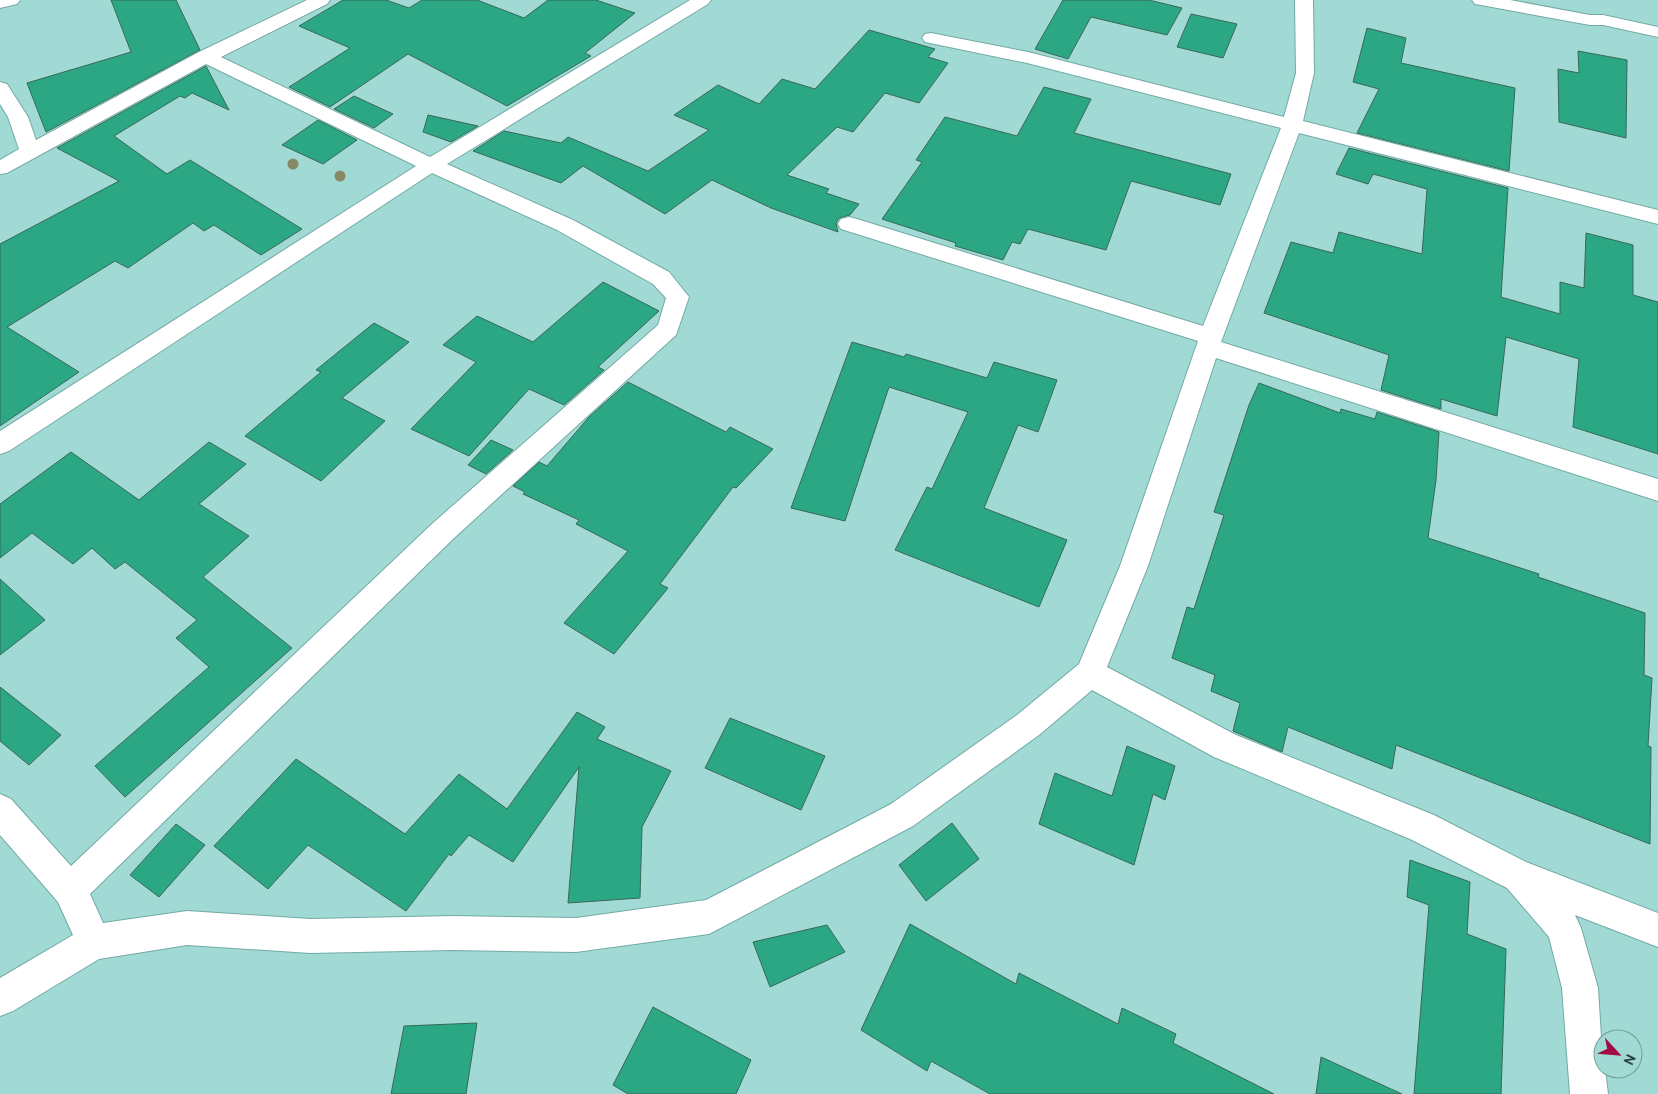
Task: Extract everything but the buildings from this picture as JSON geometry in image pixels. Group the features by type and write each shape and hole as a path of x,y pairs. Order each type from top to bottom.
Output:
{"street":[{"path":"0,3 11,0"},
{"path":"0,168 205,56 320,0"},
{"path":"0,444 431,165 702,0"},
{"path":"0,998 94,942 187,928 310,936 453,933 576,936 709,917 902,815 1028,725 1090,673 1134,566 1209,342 1292,124 1305,73 1304,0"},
{"path":"1481,0 1581,18 1603,20 1658,32"},
{"path":"1603,20 1607,15 1609,0"},
{"path":"931,38 1028,58 1658,217"},
{"path":"70,890 443,531 668,328 678,297 661,278 564,225 431,165 205,56"},
{"path":"0,88 18,117 30,152"},
{"path":"850,224 1658,490"},
{"path":"1090,673 1225,746 1422,827 1517,875 1658,930"},
{"path":"0,810 70,890 94,942"},
{"path":"1517,875 1564,928 1580,988 1589,1094"}]}
